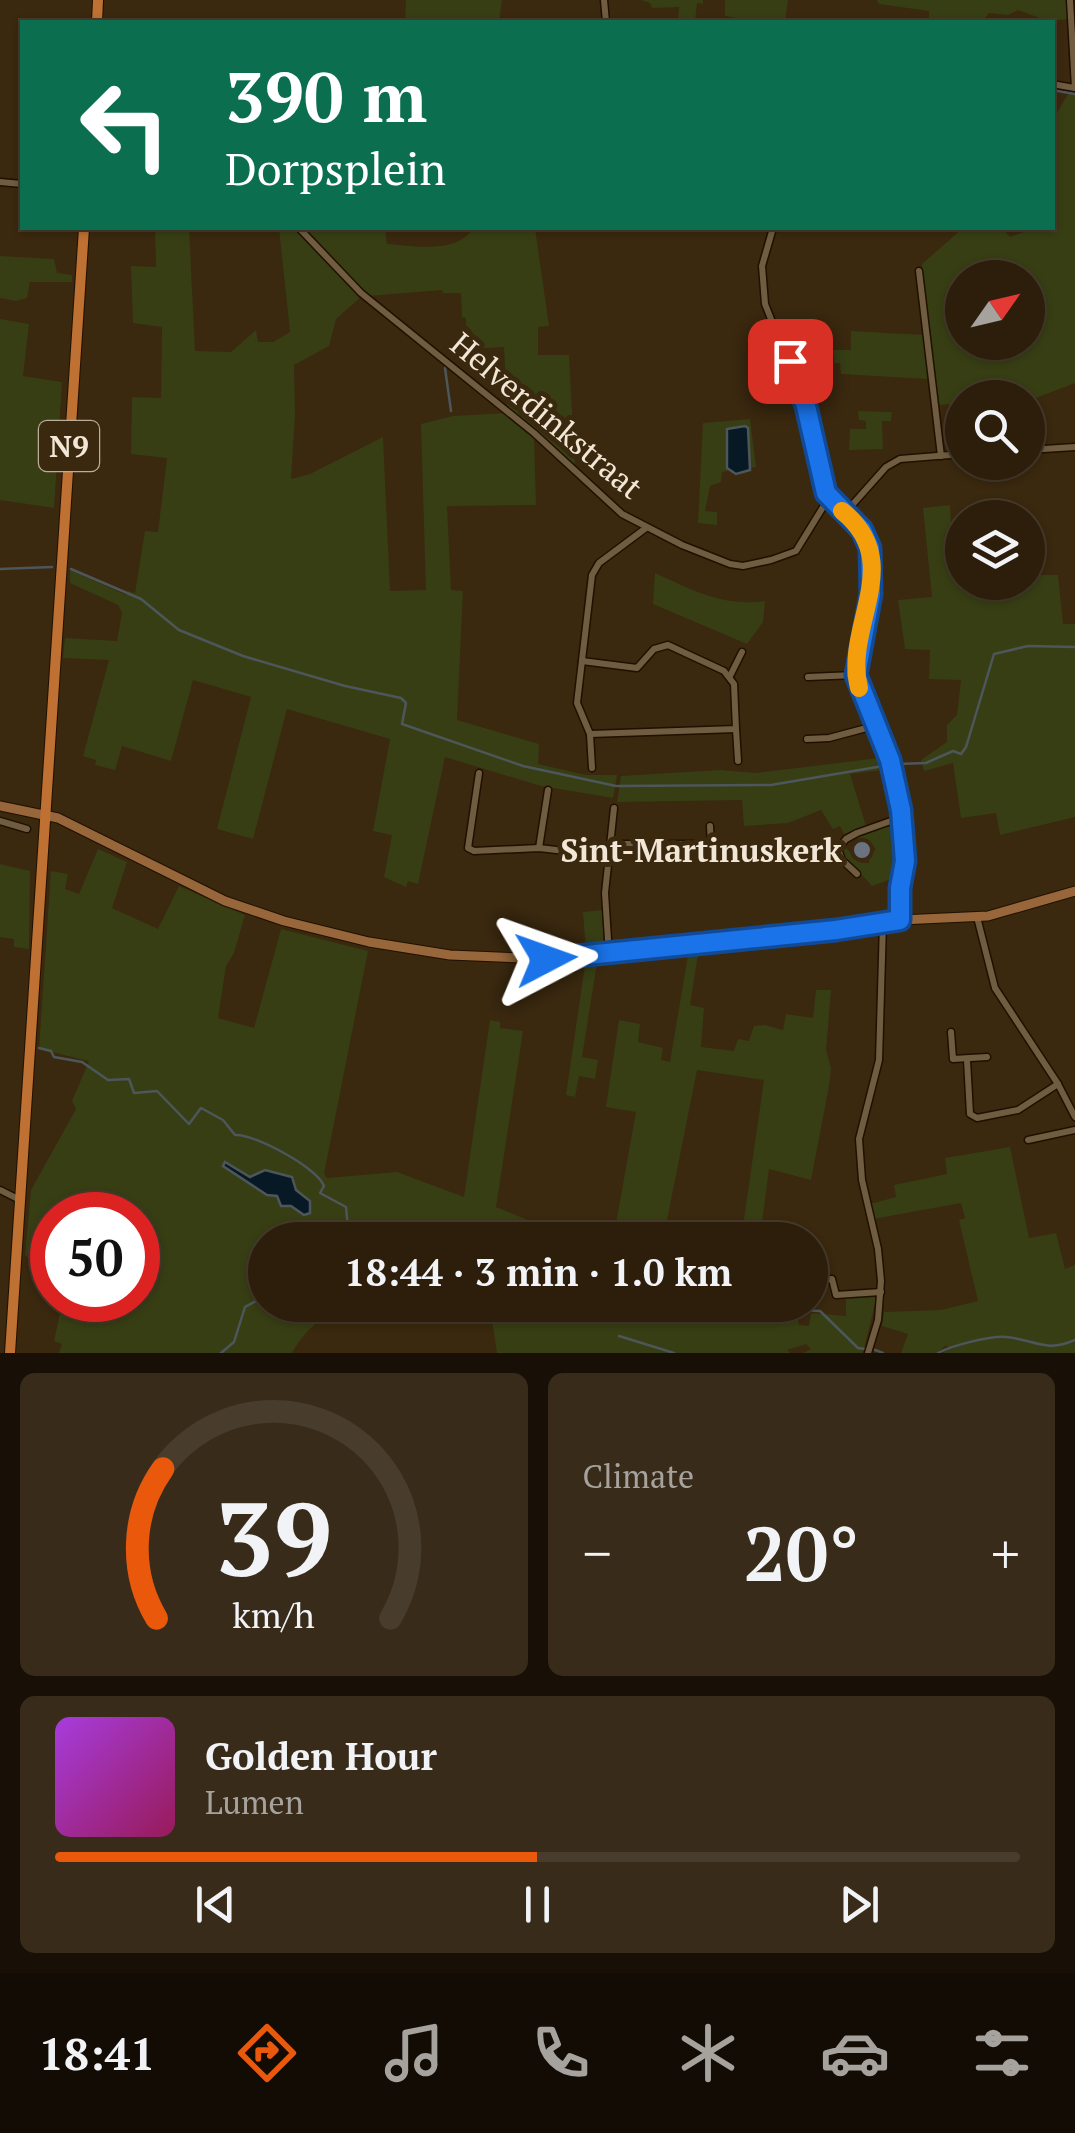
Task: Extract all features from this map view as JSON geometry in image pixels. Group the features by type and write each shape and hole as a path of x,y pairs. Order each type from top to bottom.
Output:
{"main road":[{"name":"N9","path":"10,1353 84,230"},
{"path":"0,806 46,814 226,901 324,932 450,955 546,959 609,955 900,920 1000,914 1075,891"}],"street":[{"path":"1070,0 1075,88"},
{"name":"Helverdinkstraat","path":"301,230 361,293 534,432 610,504 647,528 720,561 743,566 796,551 828,498"},
{"path":"772,230 762,266 765,304 806,406 828,498 862,530 870,548 871,594 856,675 890,760 902,817 905,861 900,920"},
{"path":"919,270 940,456"},
{"path":"1045,449 1075,447"},
{"path":"845,514 886,467 900,459 945,456"},
{"path":"592,768 590,734 577,703 592,575 599,563 647,528"},
{"path":"582,660 637,668 654,649 668,645 730,676 734,684 738,762"},
{"path":"730,676 742,652"},
{"path":"808,677 856,675"},
{"path":"807,740 874,726"},
{"path":"590,734 736,729"},
{"path":"479,773 468,848 539,848 609,856"},
{"path":"539,848 548,790"},
{"path":"609,955 605,893 614,808"},
{"path":"857,874 842,860 838,849 846,839 902,817"},
{"path":"0,821 27,829"},
{"path":"611,844 710,844 710,826"},
{"path":"977,917 996,988 1075,1117"},
{"path":"868,1353 881,1292 878,1249 860,1170 859,1139 879,1060 883,922"},
{"path":"951,1032 953,1059 987,1058"},
{"path":"967,1060 970,1114 976,1118 1018,1110 1058,1084"},
{"path":"1028,1140 1075,1130"},
{"path":"0,1190 21,1201"},
{"path":"828,1279 832,1279 836,1295 881,1292"}],"green space":[{"path":"406,0 502,0 499,20 405,20"},
{"path":"641,0 703,0 703,4 697,3 695,20 678,20 679,7 652,8"},
{"path":"725,0 788,0 785,20 725,16"},
{"path":"877,0 1067,0 1068,19 1045,20 1018,10 1008,15 989,13 984,20 929,20 929,11 879,4"},
{"path":"1070,91 1075,92 1075,383 1045,394 1045,380 945,380 945,404 937,405 922,264 961,230 1004,230 1010,237 1029,230 1055,230 1055,116"},
{"path":"155,230 189,230 195,351 231,352 256,330 258,342 273,342 290,332 279,230 297,230 362,296 336,319 329,346 294,365 291,479 310,474 383,437 390,591 426,590 421,424 453,416 506,413 534,436 536,505 447,506 451,590 463,591 457,720 539,744 538,764 586,775 617,775 613,798 541,786 445,757 418,884 408,881 406,887 384,877 392,835 373,831 390,739 287,709 253,839 217,829 251,697 193,680 171,761 122,746 115,770 95,765 96,760 83,756 109,660 63,658 65,638 117,641 122,613 118,605 70,583 70,570 126,595 128,591 135,593 145,531 158,532 167,458 131,454 132,397 161,398 162,327 133,323 131,266 156,267"},
{"path":"303,230 385,230 387,244 422,247 457,242 471,230 535,230 549,326 538,327 538,355 569,355 575,468 507,408 504,347 471,349 465,338 472,331 462,317 461,293 442,290 368,296"},
{"path":"0,256 54,259 57,273 72,275 72,282 30,282 27,298 0,298"},
{"path":"0,319 29,324 23,376 62,382 54,508 0,500"},
{"path":"851,331 924,335 928,379 841,374 840,363 834,363 833,350 851,350"},
{"path":"858,411 892,412 891,421 882,421 883,449 849,450 850,429 866,429 866,421 859,420"},
{"path":"750,419 756,467 750,468 748,428 728,471 722,472 721,482 710,486 705,511 717,512 717,525 698,523 703,423"},
{"path":"945,506 945,600 1045,600 1045,575 1058,575 1063,624 1075,624 1075,817 1000,835 996,813 961,818 953,763 924,771 921,760 947,742 947,725 957,715 961,680 929,679 930,650 905,649 898,600 932,597 923,508"},
{"path":"655,573 721,599 765,601 763,622 747,644 653,604"},
{"path":"887,757 890,769 850,774 866,826 844,834 840,826 833,829 821,810 788,823 744,826 742,800 617,802 621,776 720,770 756,773"},
{"path":"893,822 897,877 872,886 841,853 846,848 861,863 869,863 869,856 876,849 857,837"},
{"path":"98,849 127,862 112,908 158,929 179,886 245,915 226,966 218,1018 254,1028 281,929 368,951 324,1174 327,1178 397,1172 464,1197 490,1020 500,1022 500,1028 523,1031 496,1207 533,1222 248,1222 248,1322 318,1322 292,1353 59,1353 62,1344 54,1341 58,1322 160,1322 160,1192 31,1192 76,1109 72,1101 89,1061 39,1049 51,871 68,874 65,889 79,894"},
{"path":"0,864 30,871 29,949 14,947 14,939 0,937"},
{"path":"602,910 604,948 586,951 583,912"},
{"path":"698,954 690,1005 704,1008 701,1047 734,1051 738,1039 749,1041 754,1026 783,1030 786,1014 813,1018 816,990 831,990 826,1050 831,1068 811,1180 769,1169 762,1222 744,1222 764,1080 697,1070 667,1222 616,1222 636,1112 606,1107 619,1020 640,1024 638,1042 663,1048 661,1060 670,1062 688,955"},
{"path":"597,963 582,1057 598,1060 595,1079 579,1076 575,1097 566,1095 585,965"},
{"path":"1010,1147 1029,1238 1056,1233 1065,1269 1075,1265 1075,1353 943,1353 946,1345 937,1353 901,1353 908,1334 882,1326 884,1312 941,1310 978,1301 959,1220 965,1218 961,1203 873,1219 870,1204 896,1197 894,1185 947,1174 945,1158"},
{"path":"30,1201 30,1259 25,1255"},
{"path":"877,1295 863,1353 803,1353 811,1349 806,1344 787,1350 790,1353 497,1353 492,1322 799,1322 809,1326 810,1322 828,1322 828,1314 846,1316 846,1297"}],"water":[{"path":"745,426 750,470 736,474 727,468 727,429"},
{"path":"225,1162 250,1177 265,1170 292,1177 296,1190 310,1201 310,1213 304,1215 291,1206 281,1206 277,1196 267,1195 223,1166"}],"waterway":[{"path":"1055,91 1075,94"},
{"path":"445,368 451,411"},
{"path":"0,569 52,567"},
{"path":"71,569 141,599 179,630 243,656 401,698 406,703 402,724 523,766 616,786"},
{"path":"898,764 926,763 953,751 961,754 994,654 1028,646 1075,647"},
{"path":"618,786 771,785 883,766"},
{"path":"39,1048 51,1051 54,1057 82,1062 108,1080 129,1079 134,1093 157,1091 189,1124 201,1108 223,1120 235,1135 284,1153 319,1179 324,1186 320,1193 346,1207 347,1222"},
{"path":"221,1353 234,1342 248,1305"},
{"path":"828,1319 858,1348 865,1349"},
{"path":"619,1336 674,1353"},
{"path":"938,1353 1000,1337 1048,1346 1075,1340"},
{"path":"875,1350 883,1353"}],"slow traffic":[{"path":"842,511 862,530 870,548 871,594 858,653 859,688"}],"place":[{"name":"Sint-Martinuskerk","path":"862,850"}],"route":[{"path":"546,959 900,920 905,861 901,810 890,760 856,675 871,594 870,548 862,530 828,498 806,406 790,361"}]}
